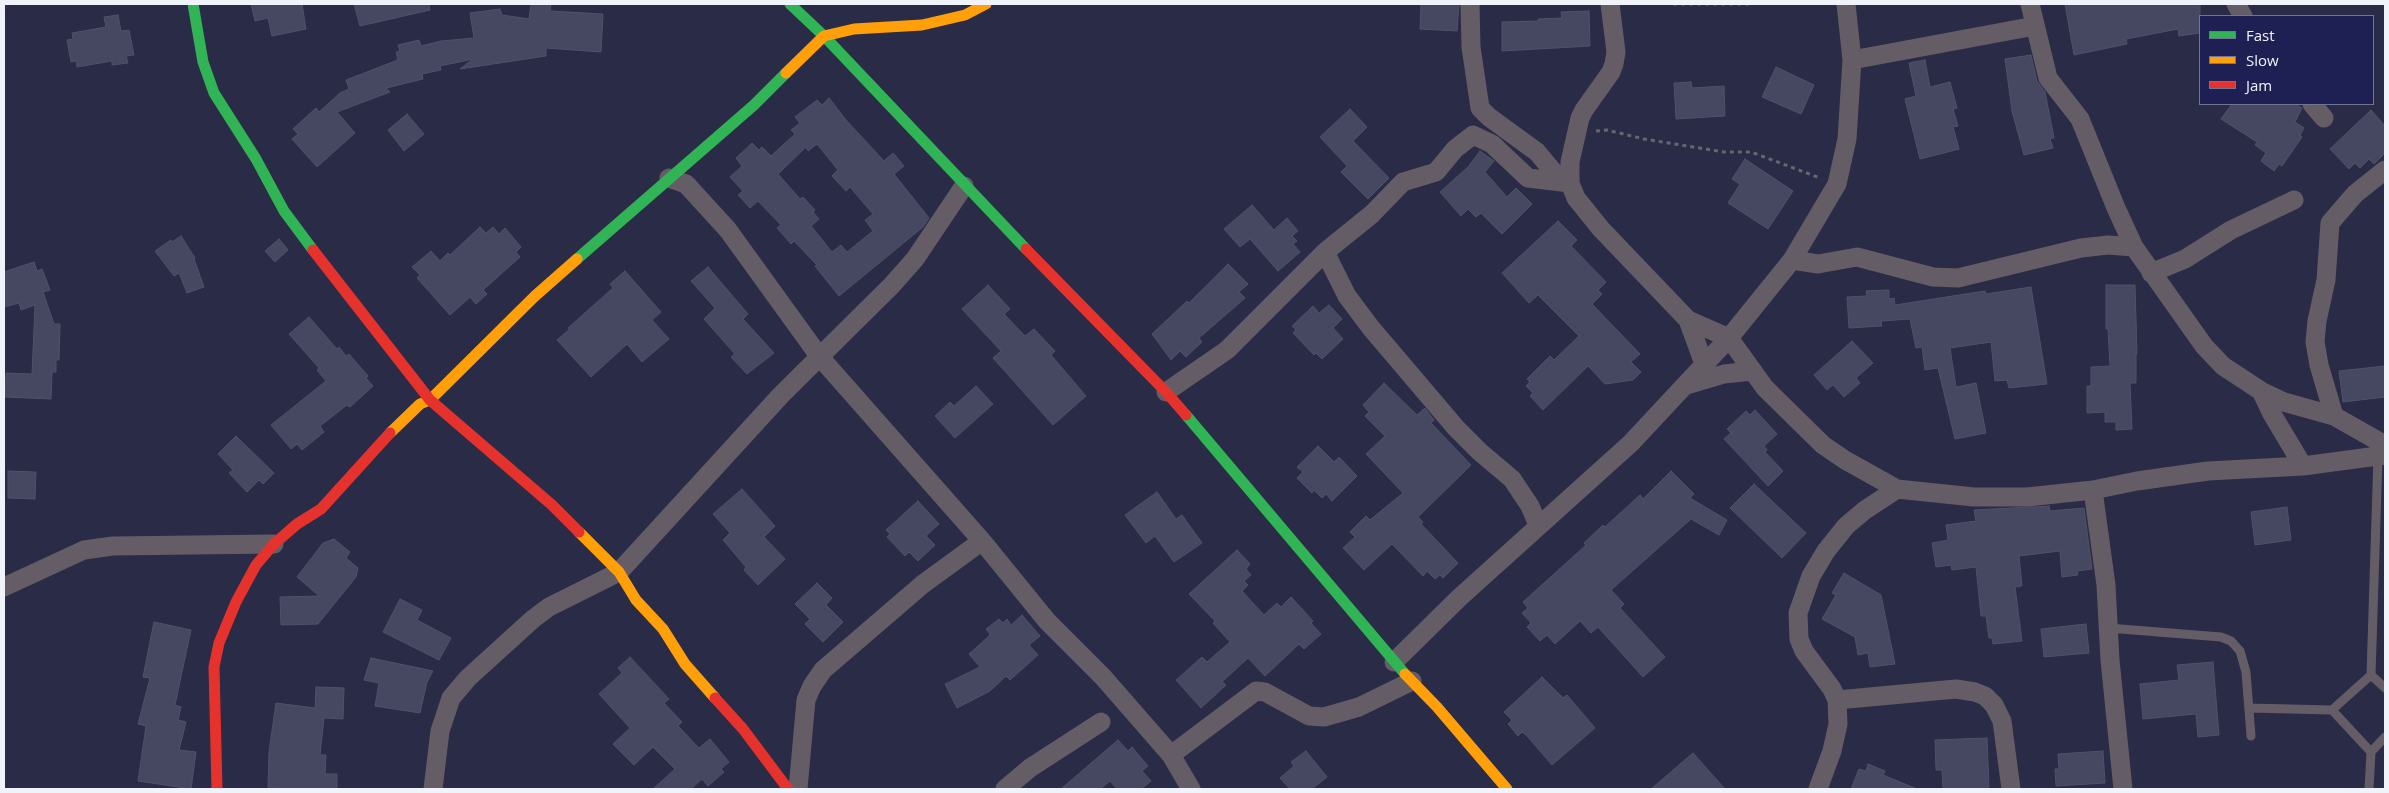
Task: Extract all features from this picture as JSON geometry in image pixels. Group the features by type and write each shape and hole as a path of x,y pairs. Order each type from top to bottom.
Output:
{"street":[{"path":"193,4 203,62 214,93 256,159 284,211 430,400 552,505 619,572 636,600 663,629 685,664 742,729 788,789"},
{"path":"790,4 824,36 964,186 1166,392 1394,662 1507,789"},
{"path":"217,789 214,666 219,643 236,602 256,565 274,544 297,524 321,510 401,421 420,404 430,400 535,296 754,104 824,36 854,29 922,25 965,15 986,4"},
{"path":"1470,4 1472,48 1480,108 1489,117 1537,152 1566,183 1601,229 1688,320 1729,338 1765,388 1824,445 1845,460 1897,489 1974,497 2026,497 2093,490 2137,481 2208,471 2303,466 2383,452"},
{"path":"1566,183 1575,136 1584,110 1611,72 1614,64 1616,52 1610,4"},
{"path":"1394,662 1459,598 1538,525 1631,443 1729,338 1792,260 1837,184 1847,139 1852,60 1846,4"},
{"path":"2030,4 2048,78 2080,119 2134,247 2204,346 2223,366 2260,391 2284,402 2334,416 2383,452"},
{"path":"2236,4 2242,15"},
{"path":"1852,60 2035,26"},
{"path":"2313,105 2324,118"},
{"path":"1166,392 1227,350 1325,252 1372,214 1403,182 1436,172 1455,150 1473,135 1492,144 1528,178 1566,183"},
{"path":"2334,416 2319,364 2315,342 2328,263 2330,222 2355,194 2385,170"},
{"path":"669,178 686,184 728,230 819,356 982,541 1047,621 1103,677 1171,755 1191,789"},
{"path":"433,789 440,730 451,698 468,678 533,619 549,607 619,572 819,356 892,285 915,259 964,186"},
{"path":"2151,273 2185,259 2231,230 2294,200"},
{"path":"1792,260 1818,264 1857,257 1932,277 1958,278 2081,248 2108,245 2134,247"},
{"path":"1325,252 1347,296 1371,328 1456,428 1480,452 1512,479 1530,506 1538,525"},
{"path":"1688,320 1704,364"},
{"path":"1687,385 1724,374 1752,371"},
{"path":"2260,391 2303,466"},
{"path":"1818,789 1832,751 1838,724 1837,700 1832,689 1804,651 1799,639 1798,613 1812,576 1826,551 1846,526 1864,510 1897,489"},
{"path":"2093,490 2106,586 2108,628 2123,789"},
{"path":"798,789 806,700 822,670 923,584 982,541"},
{"path":"4,587 84,550 113,546 274,544"},
{"path":"1171,755 1256,691 1265,692 1309,716 1324,717 1359,707 1412,681"},
{"path":"1837,700 1956,689 1975,692 1985,696 1994,705 2002,721 2011,789"},
{"path":"1005,789 1030,768 1100,722"}],"lane":[{"path":"2249,708 2332,710 2371,675 2375,563 2383,452"},
{"path":"2375,563 2385,567"},
{"path":"2108,628 2221,637 2231,641 2240,651 2246,672 2251,736"},
{"path":"2371,675 2385,688"},
{"path":"2332,710 2371,752"},
{"path":"2369,789 2371,752 2385,737"}],"path":[{"path":"1673,4 1749,4"},
{"path":"1575,136 1607,130 1644,139 1724,152 1751,152 1837,184"}],"building":[{"path":"251,4 302,4 306,29 272,36 268,18 255,21"},
{"path":"354,4 429,4 430,10 360,26"},
{"path":"531,4 551,4 550,11 603,14 601,52 546,48 546,56 460,69 473,59 440,66 441,70 422,74 423,79 386,88 390,92 337,112 355,133 317,167 292,139 298,134 293,129 316,108 319,112 340,93 349,89 346,80 398,60 396,52 400,51 398,45 419,40 421,46 441,41 474,38 470,13 500,9 502,15 529,19"},
{"path":"1421,4 1459,4 1457,31 1420,29"},
{"path":"2065,4 2200,4 2199,33 2179,36 2178,29 2126,39 2127,44 2074,55"},
{"path":"1589,11 1590,46 1502,51 1502,22 1562,18 1561,12"},
{"path":"118,15 121,31 129,30 134,55 126,56 128,63 112,65 112,61 77,67 76,61 71,62 67,40 73,39 72,33 106,27 104,17"},
{"path":"2031,55 2037,81 2045,92 2054,138 2050,139 2053,148 2024,155 2012,111 2005,59"},
{"path":"1925,60 1930,87 1950,82 1957,108 1953,109 1958,126 1953,127 1959,149 1920,159 1905,99 1916,96 1909,63"},
{"path":"1776,67 1814,85 1801,114 1762,97"},
{"path":"1691,82 1692,88 1724,86 1725,116 1676,119 1674,83"},
{"path":"829,98 846,120 884,161 893,153 904,166 894,174 929,218 923,227 839,296 815,266 817,265 794,241 791,244 777,228 781,225 758,201 750,208 738,195 743,191 730,177 742,166 736,158 752,143 759,150 762,147 771,156 795,134 791,130 800,123 795,117 817,100 822,105","holes":["817,144 838,170 832,176 846,191 850,187 873,214 865,220 873,231 847,252 841,245 832,252 811,226 819,219 813,212 815,210 803,197 800,199 778,174 806,147 808,151"]},
{"path":"2231,105 2297,105 2302,108 2295,122 2304,128 2300,135 2302,137 2282,166 2279,164 2274,171 2261,161 2266,153 2255,145 2257,142 2221,119"},
{"path":"1350,109 1367,127 1353,141 1389,178 1368,199 1341,172 1347,166 1320,137"},
{"path":"2371,110 2385,126 2385,153 2374,164 2369,159 2360,168 2355,163 2349,169 2330,149"},
{"path":"407,114 424,134 404,151 388,130"},
{"path":"1480,151 1494,161 1485,172 1507,197 1516,188 1532,204 1502,234 1481,213 1476,217 1468,209 1461,216 1440,192 1468,167"},
{"path":"1745,159 1793,191 1768,229 1728,203 1740,184 1732,179"},
{"path":"1252,205 1274,230 1287,218 1298,231 1292,236 1297,241 1293,244 1300,252 1278,271 1250,239 1240,247 1224,229"},
{"path":"1558,221 1577,240 1571,246 1606,282 1598,290 1602,294 1592,304 1640,354 1631,362 1641,372 1633,380 1605,384 1588,366 1543,410 1530,396 1533,393 1526,386 1530,382 1527,379 1550,356 1554,360 1579,336 1538,295 1529,303 1502,273"},
{"path":"480,227 486,233 493,227 499,234 505,228 521,247 516,252 520,257 483,290 487,294 476,304 470,297 450,315 417,278 420,275 412,267 431,251 440,261 448,253 450,255"},
{"path":"181,236 195,258 204,287 187,293 179,273 174,276 155,251 171,240 172,242"},
{"path":"279,239 288,250 275,262 265,251"},
{"path":"34,262 37,271 42,269 50,290 43,292 54,324 60,324 59,360 56,360 56,372 52,372 51,399 5,397 6,373 32,374 35,305 21,310 19,303 4,307 4,272"},
{"path":"1228,264 1248,284 1239,292 1245,298 1199,338 1202,342 1186,357 1180,351 1171,360 1152,334 1187,301 1189,303"},
{"path":"708,267 748,314 743,319 774,353 747,374 731,357 735,354 704,319 715,308 691,281"},
{"path":"625,271 661,312 652,320 669,339 642,362 627,344 591,377 557,340 613,288 610,284"},
{"path":"988,285 1010,309 1004,314 1025,336 1034,329 1055,351 1051,355 1086,396 1053,425 993,358 1001,351 962,309"},
{"path":"2106,285 2135,285 2137,354 2136,383 2130,383 2132,429 2116,430 2116,422 2105,422 2105,412 2087,413 2087,386 2091,386 2091,367 2110,366 2108,329 2106,329"},
{"path":"2031,287 2047,384 2009,388 2007,380 1995,381 1991,342 1950,348 1956,387 1976,383 1986,433 1955,439 1938,368 1925,370 1922,347 1916,348 1910,319 1881,321 1882,326 1849,328 1847,297 1867,296 1866,291 1889,290 1889,299 1894,298 1895,305 1985,291 1986,294"},
{"path":"1329,305 1342,319 1333,328 1343,339 1322,359 1316,353 1314,355 1293,333 1296,330 1292,326 1313,306 1319,313"},
{"path":"309,317 337,349 339,347 346,356 349,354 368,376 366,378 373,386 350,407 347,405 320,426 324,432 302,450 297,444 291,449 271,425 326,381 317,370 319,368 289,334"},
{"path":"1852,341 1873,363 1856,378 1860,383 1844,397 1833,385 1827,390 1814,375"},
{"path":"2385,366 2385,397 2343,402 2339,371"},
{"path":"1384,383 1417,415 1425,408 1434,420 1431,423 1471,465 1418,517 1423,522 1421,524 1458,563 1443,578 1440,575 1435,579 1427,571 1423,576 1392,544 1364,570 1343,548 1355,537 1350,532 1366,516 1370,520 1403,493 1366,454 1385,436 1365,416 1369,412 1363,405"},
{"path":"976,386 993,404 955,438 935,416 950,402 954,406"},
{"path":"1755,410 1777,434 1764,446 1767,450 1765,452 1783,471 1768,486 1724,439 1731,433 1727,429 1746,411 1750,415"},
{"path":"236,436 274,473 263,484 259,480 247,492 229,473 233,470 218,454"},
{"path":"1318,446 1334,462 1339,457 1357,476 1332,501 1326,494 1322,498 1314,490 1312,493 1297,478 1303,472 1297,467"},
{"path":"8,471 36,472 35,499 8,498"},
{"path":"1671,471 1694,494 1690,498 1727,520 1719,535 1691,519 1611,590 1624,604 1620,608 1665,657 1643,677 1598,627 1591,633 1580,621 1555,644 1547,635 1540,641 1527,627 1531,623 1522,613 1528,608 1523,602 1586,545 1584,543 1603,525 1605,527 1640,495 1643,499"},
{"path":"1754,484 1806,533 1782,558 1730,508"},
{"path":"742,489 775,526 764,537 785,559 758,585 744,570 746,567 723,540 730,533 713,514"},
{"path":"1157,492 1176,519 1182,515 1202,543 1174,562 1155,536 1146,543 1125,515"},
{"path":"918,501 939,524 926,536 935,545 918,561 909,552 905,556 887,537 890,534 886,530"},
{"path":"2049,506 2050,511 2084,508 2092,569 2077,571 2078,575 2062,577 2060,551 2019,556 2022,586 2015,587 2022,641 1993,644 1992,638 1989,638 1986,616 1981,616 1976,567 1952,570 1951,565 1936,567 1932,543 1948,540 1946,525 1976,521 1974,510"},
{"path":"2287,507 2291,540 2255,545 2251,512"},
{"path":"334,539 350,552 346,558 358,568 356,577 318,624 281,625 280,597 319,596 297,577 323,543"},
{"path":"1237,550 1250,564 1246,569 1251,575 1244,581 1248,585 1242,591 1264,615 1277,603 1281,607 1291,597 1313,621 1311,623 1321,634 1304,649 1299,644 1265,676 1248,658 1222,682 1226,685 1201,708 1176,680 1202,657 1207,662 1230,642 1213,623 1215,621 1189,594"},
{"path":"1844,573 1881,595 1895,664 1870,667 1868,653 1858,655 1855,637 1822,619 1836,595 1832,593"},
{"path":"817,583 832,598 826,605 843,622 823,642 805,624 810,619 795,604"},
{"path":"400,599 422,610 417,620 451,638 439,660 383,632"},
{"path":"1022,615 1040,636 1029,645 1038,655 1010,680 1006,676 990,691 957,708 945,684 980,667 969,654 988,637 990,634 986,629 999,619 1003,623 1007,619 1011,625"},
{"path":"154,622 191,630 175,705 181,707 178,720 186,722 179,750 196,752 191,789 138,781 146,726 138,724 150,678 143,677"},
{"path":"2086,624 2089,653 2044,657 2041,629"},
{"path":"630,657 669,699 664,703 682,722 678,726 699,748 710,739 729,762 721,769 724,772 708,786 702,779 691,789 653,789 675,769 653,747 634,765 613,744 630,728 599,694 622,673 618,668"},
{"path":"371,658 433,671 427,682 420,713 375,706 379,683 364,680"},
{"path":"2213,662 2219,735 2198,737 2196,714 2143,719 2140,684 2179,680 2177,665"},
{"path":"1542,677 1563,698 1567,695 1595,728 1552,765 1527,736 1522,732 1518,736 1508,724 1512,720 1504,712"},
{"path":"316,687 344,688 343,719 324,718 320,755 326,755 325,774 337,774 337,789 268,788 269,752 276,703 315,708"},
{"path":"1987,738 1989,789 1943,789 1942,770 1936,770 1935,740"},
{"path":"1118,740 1128,751 1132,747 1148,766 1142,771 1151,781 1141,789 1117,789 1110,781 1100,789 1061,789"},
{"path":"1306,751 1327,777 1312,789 1290,789 1280,778 1294,766 1291,762"},
{"path":"2103,751 2105,783 2056,786 2055,769 2059,769 2058,754"},
{"path":"1693,753 1725,789 1651,789"},
{"path":"1868,764 1885,771 1883,775 1917,789 1851,789 1859,769 1866,771"}],"traffic: fast":[{"path":"193,4 203,62 214,93 256,159 284,211 313,250"},
{"path":"790,4 824,36 1026,249"},
{"path":"577,259 754,105 786,73"},
{"path":"1186,415 1405,674"}],"traffic: slow":[{"path":"786,73 824,36 854,29 922,25 965,15 986,4"},
{"path":"390,433 420,404 430,400 535,296 577,259"},
{"path":"579,532 619,572 636,600 663,629 685,664 715,698"},
{"path":"1405,674 1437,707 1507,789"}],"traffic: jam":[{"path":"1026,249 1166,392 1186,415"},
{"path":"313,250 430,400 552,505 579,532"},
{"path":"217,789 214,667 219,643 236,602 256,565 274,544 297,524 321,509 390,433"},
{"path":"715,698 743,729 788,789"}]}
